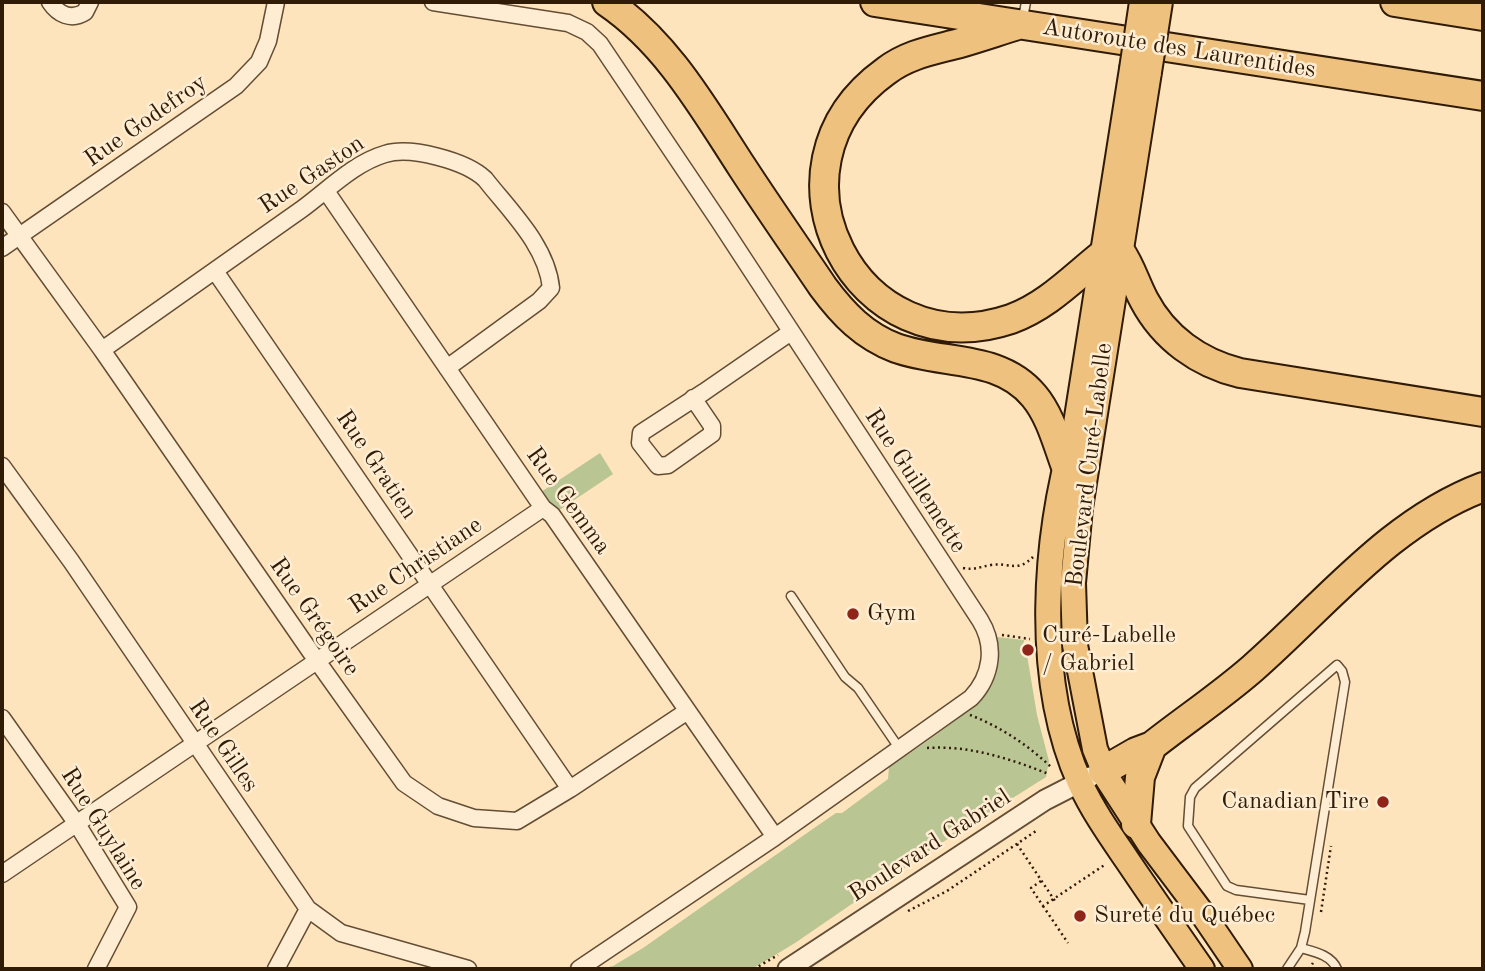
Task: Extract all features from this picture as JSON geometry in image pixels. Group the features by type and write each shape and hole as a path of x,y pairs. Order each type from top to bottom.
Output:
{"highway":[{"path":"607,2 631,19 664,54 700,102 823,287 846,316 868,334 896,348 915,354 984,365 1018,381 1042,407 1065,464"},
{"name":"Autoroute des Laurentides","path":"875,2 1023,13 1483,96"},
{"path":"1395,2 1483,16"},
{"path":"1023,13 907,58 877,77 859,95 839,124 825,166 824,202 831,232 853,271 882,300 917,318 953,326 994,324 1031,310 1111,253 1132,269 1141,296 1155,319 1180,344 1215,366 1264,377 1483,412"},
{"path":"1092,776 1152,746 1252,669 1399,535 1442,506 1483,487"},
{"path":"1136,824 1140,777 1152,746"}],"main road":[{"name":"Boulevard Curé-Labelle","path":"1142,2 1140,70 1111,253 1073,583 1075,645 1095,749 1092,776 1136,824 1240,969"},
{"name":"Boulevard Curé-Labelle","path":"1140,70 1160,2"},
{"name":"Boulevard Curé-Labelle","path":"1111,253 1075,430 1065,464 1050,583 1048,640 1058,711 1092,776 1105,827 1202,969"}],"street":[{"path":"50,2 59,13 72,16 85,12 90,2"},
{"name":"Rue Godefroy","path":"2,248 236,86 259,62 268,41 276,2"},
{"name":"Rue Guillemette","path":"433,2 568,23 581,28 596,39 983,625 989,644 990,657 986,676 975,693 959,707 775,837 579,969"},
{"name":"Rue Gaston","path":"103,350 364,162 388,153 416,153 475,170 537,246 550,273 551,288 539,301 447,368"},
{"name":"Rue Gemma","path":"326,191 543,508 552,515 775,837"},
{"name":"Rue Grégoire","path":"2,212 103,350 404,783 438,806 474,818 517,821 687,712"},
{"name":"Rue Gratien","path":"215,271 570,789"},
{"path":"693,398 712,426 712,434 668,465 658,466 640,443 639,435 693,398 704,392 791,332"},
{"name":"Rue Gilles","path":"2,466 71,561 308,909 341,933 449,967 468,969"},
{"name":"Rue Christiane","path":"2,874 543,508"},
{"name":"Rue Guylaine","path":"2,718 77,824 128,907 96,969"},
{"name":"Boulevard Gabriel","path":"788,969 1033,807 1092,776"},
{"path":"276,969 308,909"}],"lane":[{"path":"791,596 845,677 858,688 896,750"},
{"path":"1287,969 1301,948 1310,900 1345,682 1337,665 1195,788 1191,797 1188,826 1227,886 1237,890 1310,900"},
{"path":"1301,948 1325,956 1337,969"}],"path":[{"path":"943,565 977,570 991,565 1018,567 1027,563 1040,549"},
{"path":"997,635 1030,639"},
{"path":"959,707 1005,732 1051,767"},
{"path":"896,750 941,747 985,753 1049,774"},
{"name":"Boulevard Gabriel","path":"905,912 947,891 1036,831"},
{"path":"1017,844 1054,900"},
{"path":"1043,906 1106,864"},
{"path":"1041,881 1031,888 1066,942"},
{"path":"1309,969 1313,962"}],"green space":[{"path":"600,453 613,474 552,515 535,496"},
{"path":"997,637 1024,640 1023,648 1026,649 1037,715 1049,761 1046,777 752,969 599,969 613,966 643,948 888,779 889,767 960,717 989,690 998,667"}],"place":[{"name":"Gym","path":"853,614"},
{"name":"Curé-Labelle / Gabriel","path":"1028,650"},
{"name":"Canadian Tire","path":"1383,802"},
{"name":"Sureté du Québec","path":"1080,916"}]}
